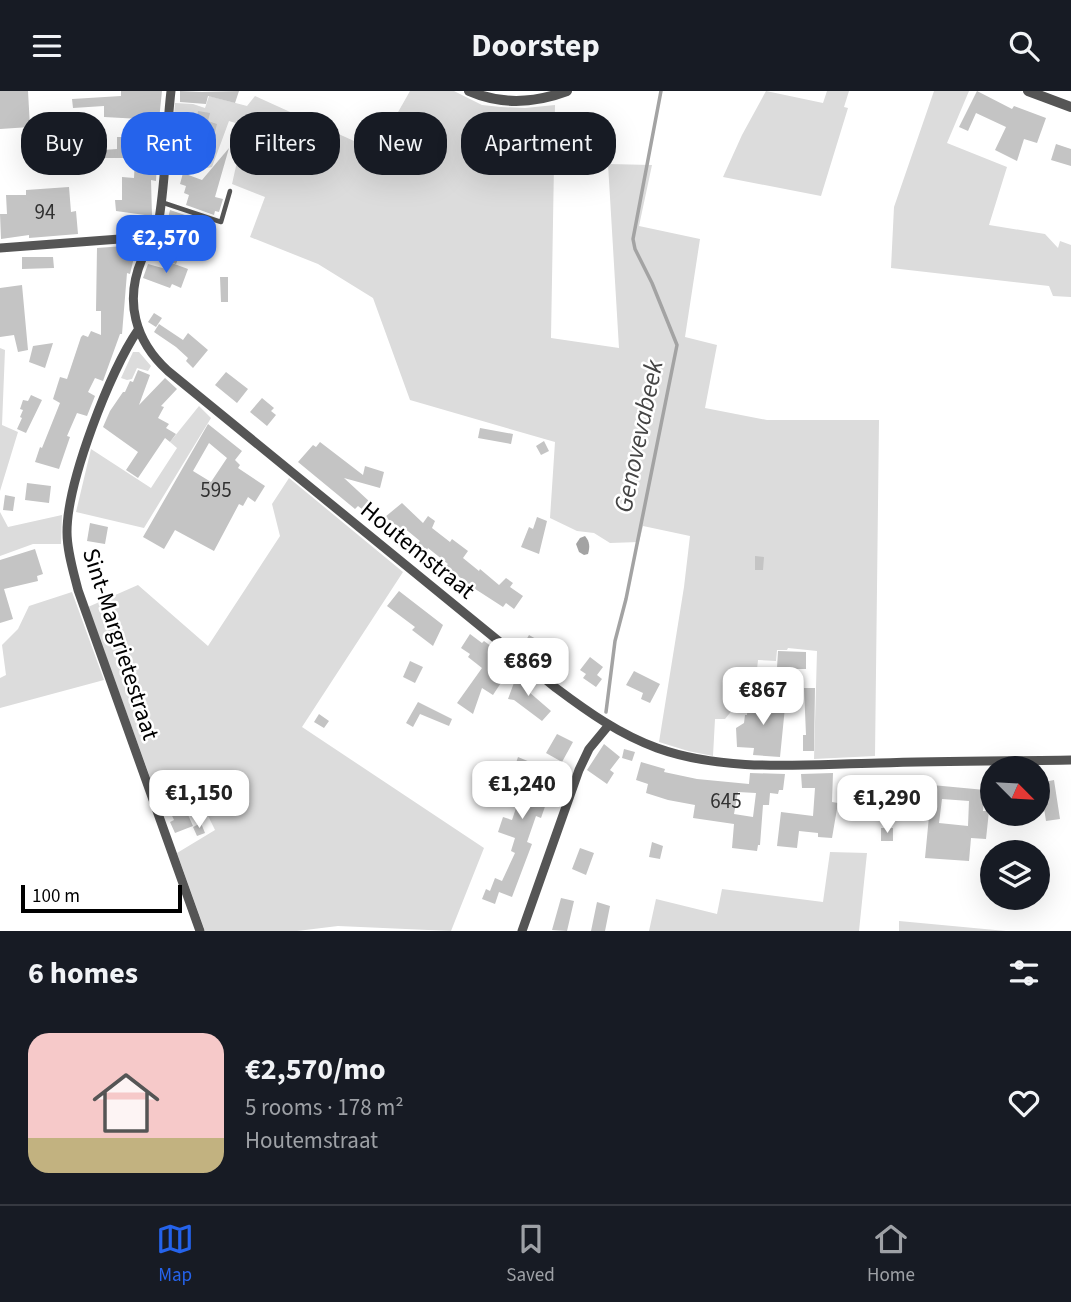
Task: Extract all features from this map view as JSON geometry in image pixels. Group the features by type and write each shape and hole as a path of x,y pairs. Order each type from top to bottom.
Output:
{"street":[{"name":"Houtemstraat","path":"171,91 158,223 137,273 133,306 138,330 154,358 556,688 608,726 667,751 729,763 816,765 1071,760"},
{"path":"469,91 495,100 515,101 543,99 567,91"},
{"path":"1028,91 1071,107"},
{"path":"0,248 133,238 152,239"},
{"name":"Sint-Margrietestraat","path":"138,330 126,349 83,455 71,500 67,531 69,557 78,590 200,931"},
{"path":"522,931 579,770 589,749 608,726"}],"lane":[{"path":"161,202 221,222 230,191"}],"shaded area":[{"path":"410,91 454,91 482,105 501,107 555,105 555,112 461,112 461,175 554,175 551,338 619,348 609,175 616,175 616,164 652,165 639,226 700,239 685,337 717,345 705,408 767,420 879,420 875,756 814,759 817,651 788,648 777,650 776,661 758,660 754,697 743,697 725,719 715,719 713,756 659,742 690,536 643,526 639,542 610,543 594,533 577,531 550,518 555,442 410,400 373,298 318,264 250,237 265,197 232,184 234,175 340,175 340,135 354,141 354,175 447,175 447,112 398,112"},
{"path":"766,91 823,103 827,91 849,91 844,107 848,108 821,196 723,177"},
{"path":"934,91 969,91 947,143 1007,167 989,225 1045,234 1058,248 1060,241 1071,245 1071,297 1053,296 1049,286 891,268 894,207"},
{"path":"209,96 247,106 255,96 290,112 230,112 230,121 216,156 216,112 174,112 175,103 205,108"},
{"path":"0,348 5,350 2,425 18,432 0,491"},
{"path":"133,352 139,352 151,366 148,371 137,368 132,379 121,378"},
{"path":"199,406 211,418 144,528 76,512 91,449 151,488 177,448 170,442"},
{"path":"289,478 403,572 302,727 484,848 451,931 338,926 297,931 205,931 177,853 215,830 191,781 158,799 88,607 138,585 208,646 280,536 272,504"},
{"path":"0,512 8,527 62,515 61,544 33,544 0,556"},
{"path":"585,536 589,547 588,554 584,555 579,552 576,544"},
{"path":"72,592 104,680 0,708 0,678 6,675 2,645 18,629 29,606"},
{"path":"830,852 867,853 859,931 649,931 656,899 717,914 722,889 823,902"},
{"path":"899,921 1006,931 899,931"}],"building":[{"path":"0,91 28,91 29,112 21,112 21,128 0,129"},
{"path":"121,91 162,91 160,112 121,112 121,118 107,117 104,106 73,108 72,99 121,96"},
{"path":"180,91 239,91 235,103 208,96 206,104 180,102"},
{"path":"977,91 1012,109 1014,106 1046,118 1037,143 1024,139 1017,161 995,150 1006,127 976,113 968,131 959,127"},
{"path":"117,137 121,137 121,158 107,158 107,150 117,149"},
{"path":"1056,144 1071,149 1071,166 1051,160"},
{"path":"229,148 215,197 223,199 219,212 215,211 214,215 186,205 189,195 184,193 186,186 180,184 182,175 202,180 206,175 216,175 216,163"},
{"path":"134,175 156,175 156,181 151,180 152,216 116,211 115,200 122,200 122,177 134,178"},
{"path":"69,187 71,212 76,211 78,234 29,238 29,235 1,239 0,214 7,214 6,195 26,195 26,190"},
{"path":"170,210 197,219 176,264 170,262 179,226 167,222"},
{"path":"137,245 130,274 127,273 122,334 103,381 95,378 88,392 95,396 87,416 77,413 67,436 70,437 59,469 35,462 60,403 53,399 60,377 67,379 81,337 88,337 91,331 101,335 101,311 96,311 97,248"},
{"path":"22,257 53,257 54,268 22,269"},
{"path":"169,262 188,269 181,288 172,284 170,288 143,278 148,264 166,269"},
{"path":"220,277 228,277 228,302 221,302"},
{"path":"22,285 28,350 18,352 14,335 0,337 0,288"},
{"path":"154,313 162,318 156,327 148,322"},
{"path":"159,324 183,340 188,333 208,350 193,368 186,361 188,358 154,332"},
{"path":"53,343 45,368 29,362 33,346"},
{"path":"138,370 150,375 139,405 165,378 177,389 161,406 164,407 158,418 169,424 166,428 176,434 170,442 165,438 138,478 126,470 138,452 103,427 110,411 130,381 133,382"},
{"path":"226,372 248,389 237,403 215,385"},
{"path":"31,395 42,400 26,433 17,429 22,418 20,417 23,410 20,409 23,400 28,401"},
{"path":"262,398 274,408 271,411 276,415 267,426 250,412"},
{"path":"208,424 242,451 235,460 240,465 238,468 265,486 255,502 248,497 243,506 239,504 214,551 175,530 164,549 143,537","holes":["209,443 227,458 211,482 193,471"]},
{"path":"480,428 513,434 511,444 478,438"},
{"path":"544,441 549,451 541,455 536,446"},
{"path":"320,442 363,475 365,466 384,472 380,488 344,478 370,502 363,510 358,506 355,509 298,462 313,445 316,447"},
{"path":"27,483 51,486 49,503 25,500"},
{"path":"5,495 15,497 13,511 3,510"},
{"path":"402,503 423,523 428,516 435,521 432,528 450,542 452,539 468,551 463,558 479,571 480,569 499,585 506,578 513,583 510,587 523,596 514,609 506,603 503,607 469,585 446,566 448,564 418,543 420,541 403,527 401,529 385,517"},
{"path":"537,517 547,521 539,554 521,547 529,527 533,529"},
{"path":"90,523 108,527 105,544 87,541"},
{"path":"35,549 43,574 37,576 38,581 4,589 13,619 0,623 0,560"},
{"path":"755,556 764,557 763,570 755,570"},
{"path":"399,591 443,625 433,646 412,630 415,627 387,606"},
{"path":"470,634 514,663 493,695 482,688 473,714 457,703 482,668 461,648"},
{"path":"529,635 554,649 561,657 547,671 522,647"},
{"path":"778,651 806,652 806,669 793,669 793,690 773,689 773,668 777,668"},
{"path":"590,657 603,667 597,675 602,679 596,687 583,678 586,674 580,670"},
{"path":"410,661 423,667 415,683 403,677"},
{"path":"519,669 526,675 521,685 551,711 542,721 514,700 508,699"},
{"path":"634,671 660,684 650,703 641,699 643,693 626,685"},
{"path":"804,688 815,688 814,751 803,751 803,735 806,735"},
{"path":"766,695 780,696 779,707 785,707 780,757 753,755 754,748 737,747 736,728 744,723 748,699 766,700"},
{"path":"418,702 452,719 449,726 420,714 413,727 406,723"},
{"path":"319,714 329,721 324,728 314,722"},
{"path":"557,734 573,742 562,762 546,753"},
{"path":"604,744 620,757 610,770 614,773 607,784 587,770"},
{"path":"624,749 635,752 632,761 622,758"},
{"path":"518,757 530,762 526,764 556,775 541,818 536,816 527,842 532,844 512,897 499,892 495,904 482,899 486,889 490,891 495,878 502,881 515,853 511,851 515,838 498,832 503,817 512,820 521,793 506,788 511,764 515,766"},
{"path":"641,762 665,769 664,772 697,779 749,784 750,773 785,774 783,790 779,790 778,794 770,793 769,805 763,805 760,845 757,851 732,848 734,824 693,818 695,805 646,793 648,784 636,780","holes":["738,792 756,793 753,817 734,814"]},
{"path":"833,773 832,802 838,803 832,838 799,831 797,848 777,846 781,812 813,816 815,788 802,788 801,774"},
{"path":"1054,780 1060,819 1050,820 1050,781"},
{"path":"932,785 980,790 980,826 987,826 986,839 971,838 969,861 925,858","holes":["942,799 969,801 968,826 939,823"]},
{"path":"884,786 910,788 910,801 884,801"},
{"path":"177,790 193,826 175,833 170,822 174,820 163,796"},
{"path":"201,823 205,833 197,836 193,827"},
{"path":"881,828 893,828 893,841 881,841"},
{"path":"652,842 663,846 660,859 649,857"},
{"path":"580,848 594,853 586,875 572,869"},
{"path":"561,898 574,901 567,931 552,930"},
{"path":"597,902 610,906 605,931 591,931"}],"waterway":[{"name":"Genovevabeek","path":"606,712 615,641 626,599 677,345 633,239 661,91"}]}
